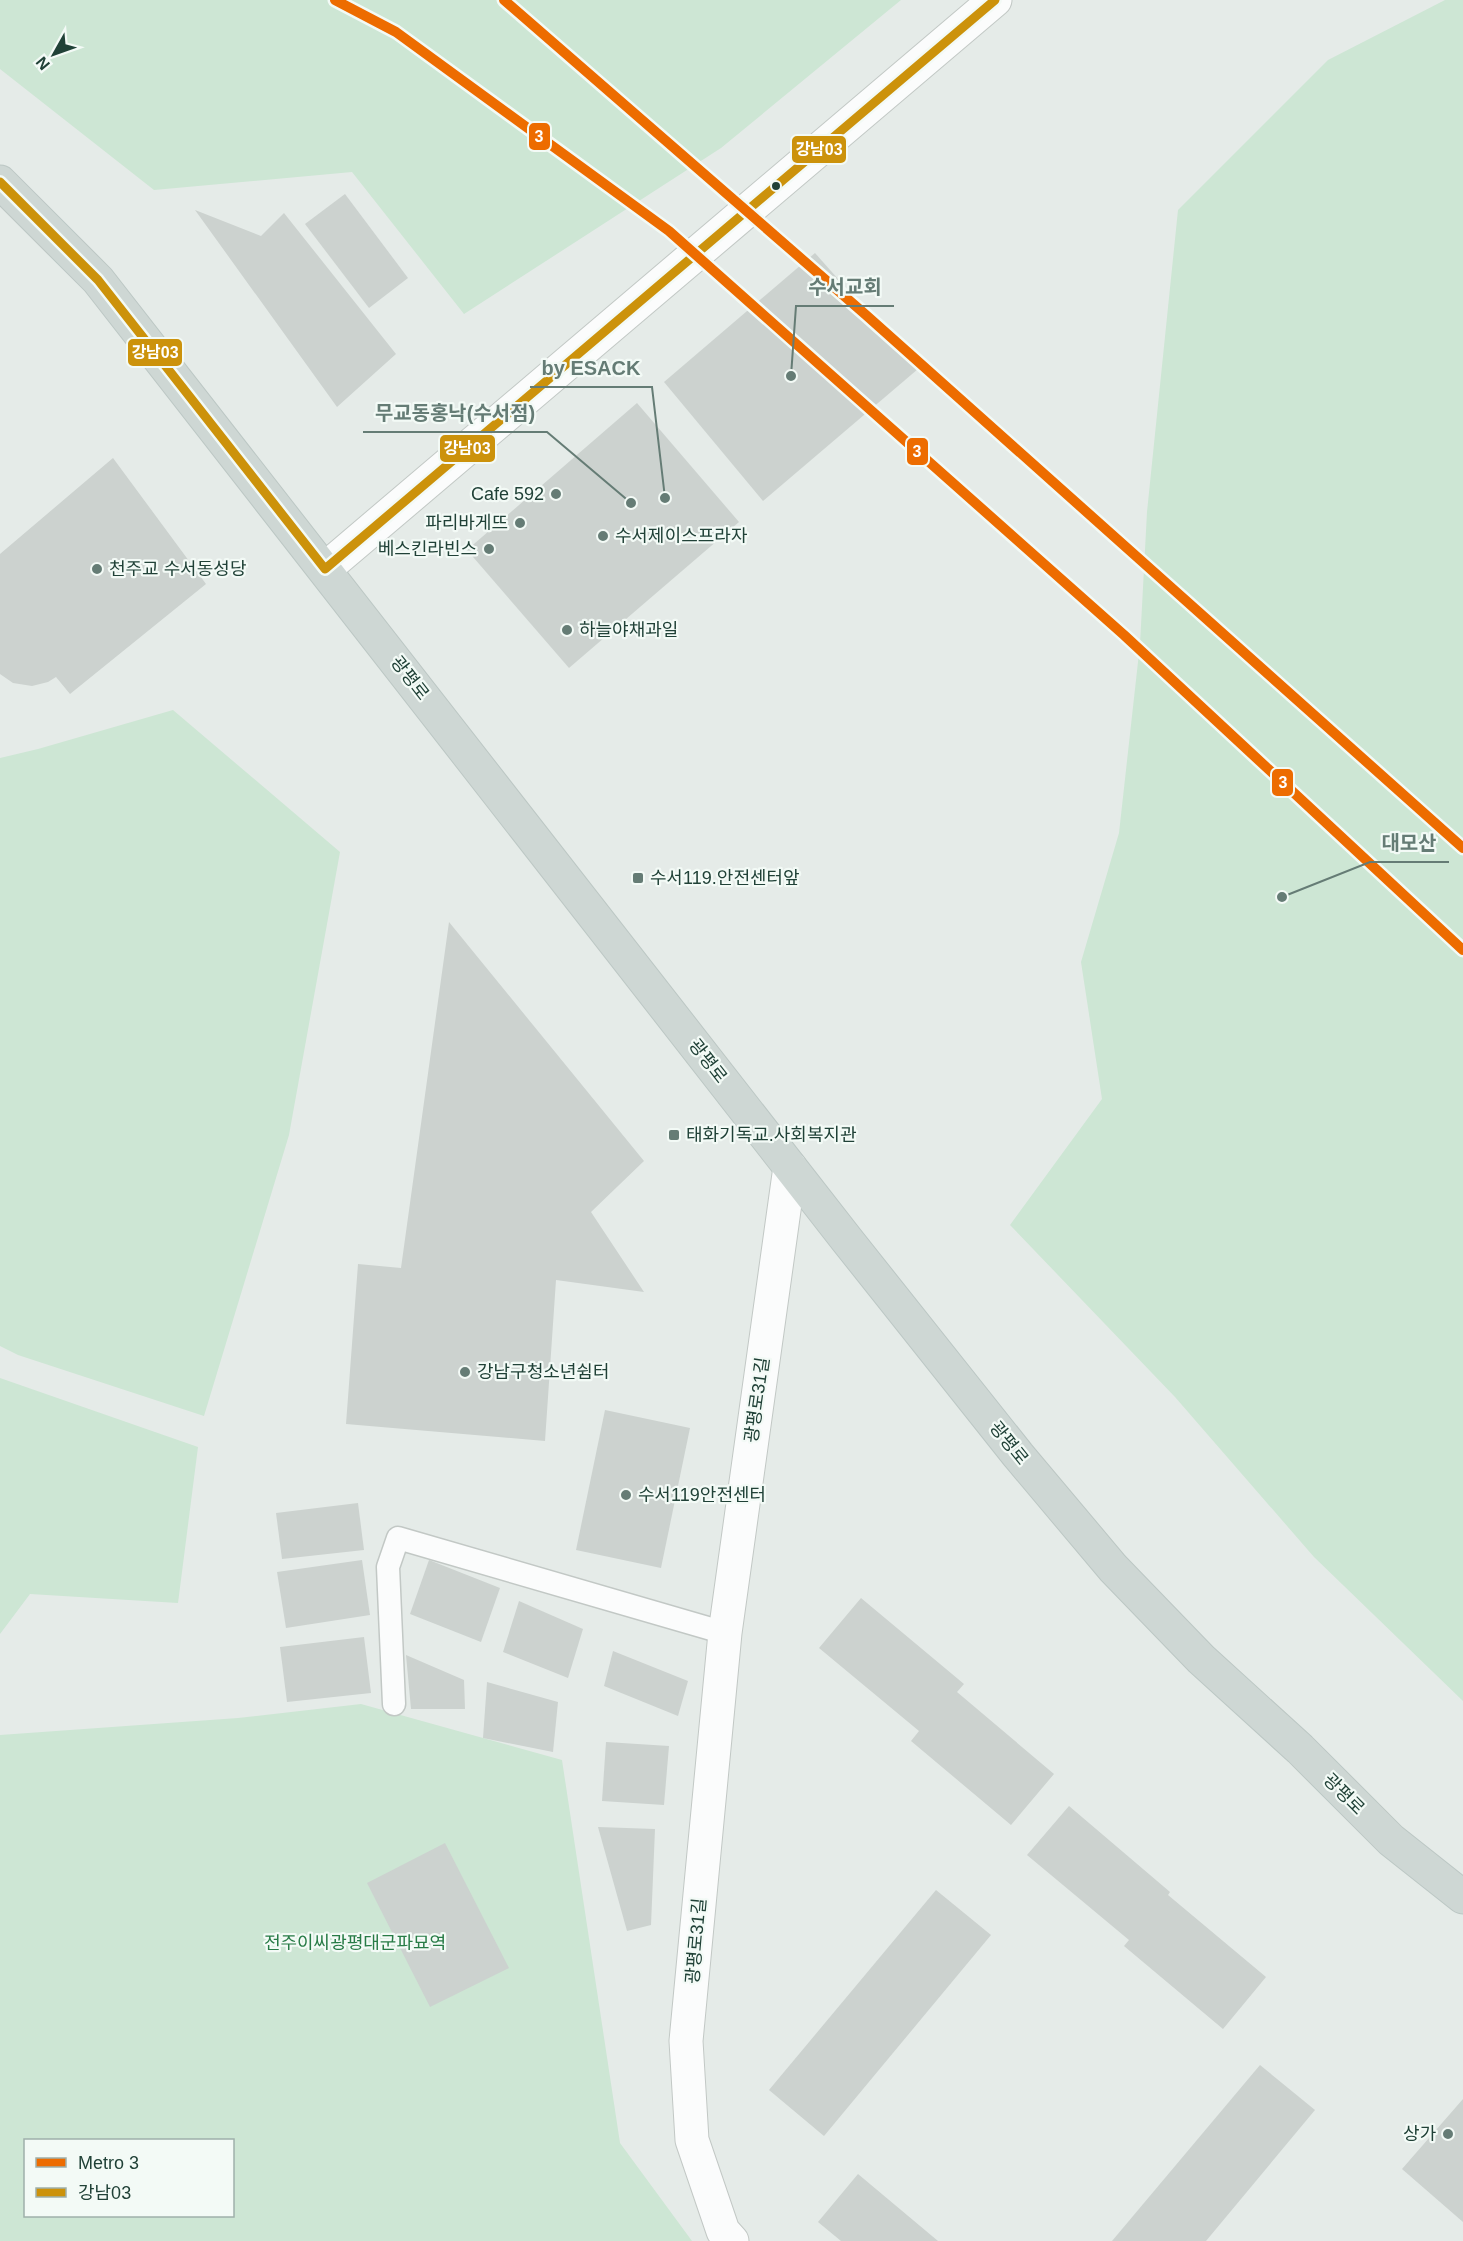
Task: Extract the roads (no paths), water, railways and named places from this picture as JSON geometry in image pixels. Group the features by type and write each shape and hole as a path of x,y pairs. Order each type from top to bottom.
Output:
{"main road":[{"name":"광평로","path":"2,189 98,280 326,569 790,1167 1018,1455 1113,1568 1201,1659 1300,1749 1391,1840 1463,1897"}],"street":[{"path":"326,569 995,0"},
{"name":"광평로31길","path":"732,2241 723,2230 692,2140 686,2041 724,1633 790,1167"}],"lane":[{"path":"394,1704 388,1567 398,1538 724,1633"}],"metro line":[{"name":"3","path":"335,0 396,32 669,231 1124,635 1463,950"},
{"name":"3","path":"504,0 866,315 1463,848"}],"place":[{"name":"수서교회","path":"791,376"},
{"name":"Cafe 592","path":"556,494"},
{"name":"by ESACK","path":"665,498"},
{"name":"무교동홍낙(수서점)","path":"631,503"},
{"name":"파리바게뜨","path":"520,523"},
{"name":"수서제이스프라자","path":"603,536"},
{"name":"베스킨라빈스","path":"489,549"},
{"name":"천주교 수서동성당","path":"97,569"},
{"name":"하늘야채과일","path":"567,630"},
{"name":"수서119.안전센터앞","path":"638,878"},
{"name":"대모산","path":"1282,897"},
{"name":"태화기독교.사회복지관","path":"674,1135"},
{"name":"강남구청소년쉼터","path":"465,1372"},
{"name":"수서119안전센터","path":"626,1495"},
{"name":"상가","path":"1448,2134"}],"park label":[{"name":"전주이씨광평대군파묘역","path":"355,1943"}]}
